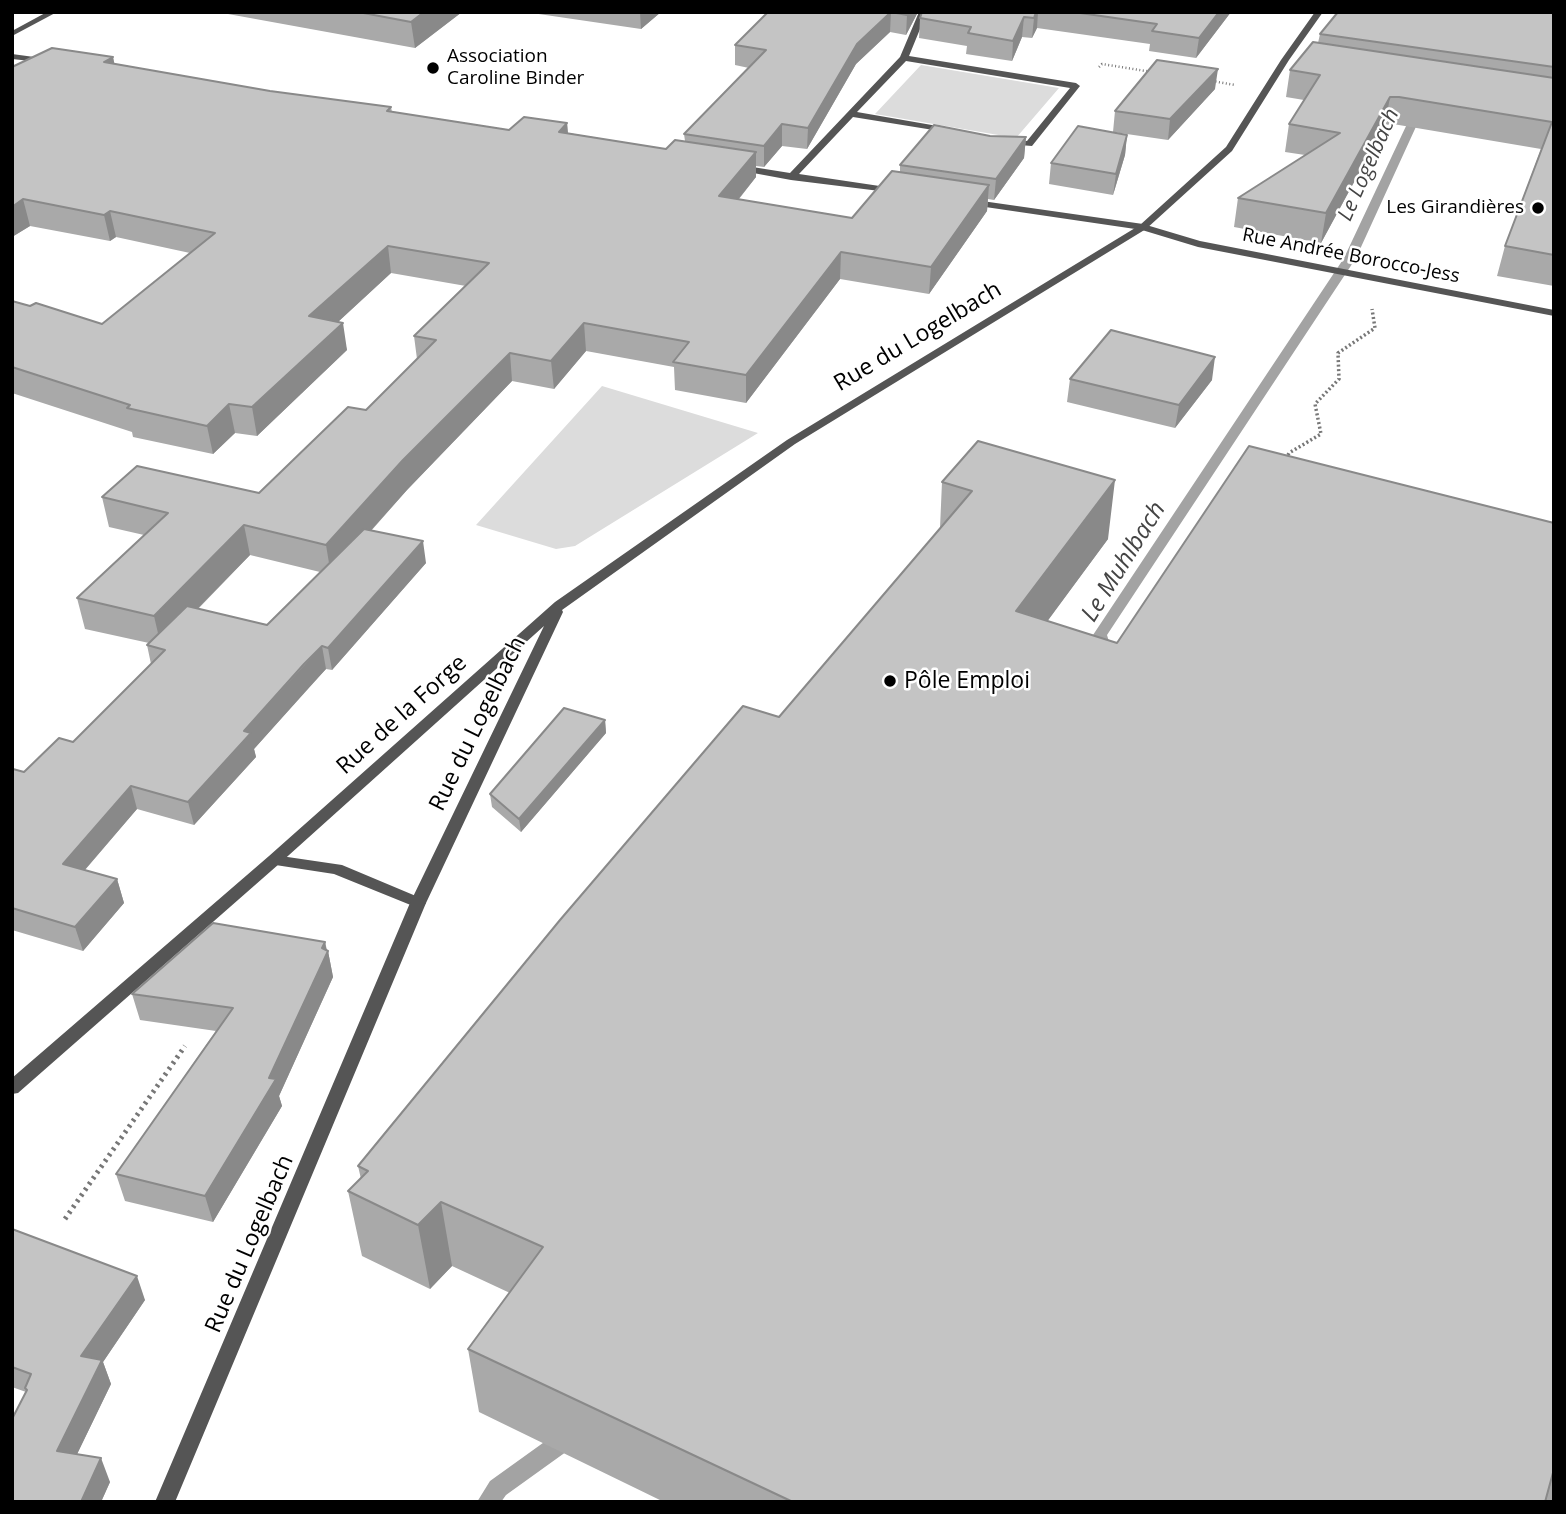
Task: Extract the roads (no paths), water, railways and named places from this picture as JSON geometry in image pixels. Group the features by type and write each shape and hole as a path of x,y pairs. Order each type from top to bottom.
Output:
{"street":[{"path":"12,34 53,12"},
{"path":"791,177 904,58 923,12"},
{"name":"Rue du Logelbach","path":"165,1502 418,903 560,605 792,442 1143,227 1229,149 1319,12"},
{"path":"12,56 53,62"},
{"path":"904,58 1076,86 1029,144 1001,139"},
{"path":"1285,60 1298,62"},
{"path":"851,114 960,132"},
{"path":"734,168 898,192"},
{"name":"Rue Andrée Borocco-Jess","path":"952,200 1143,227 1198,244 1554,313"},
{"name":"Rue de la Forge","path":"12,1088 274,860 560,605"},
{"path":"274,860 337,869 418,903"}],"waterway":[{"name":"Le Muhlbach","path":"1107,658 1100,635 1350,258 1420,107"},
{"name":"Le Muhlbach","path":"488,1502 498,1488 569,1437"}],"place":[{"name":"Association Caroline Binder","path":"433,68"},
{"name":"Les Girandières","path":"1538,208"},
{"name":"Pôle Emploi","path":"890,681"}],"water label":[{"name":"Le Logelbach","path":"1369,165"}]}
